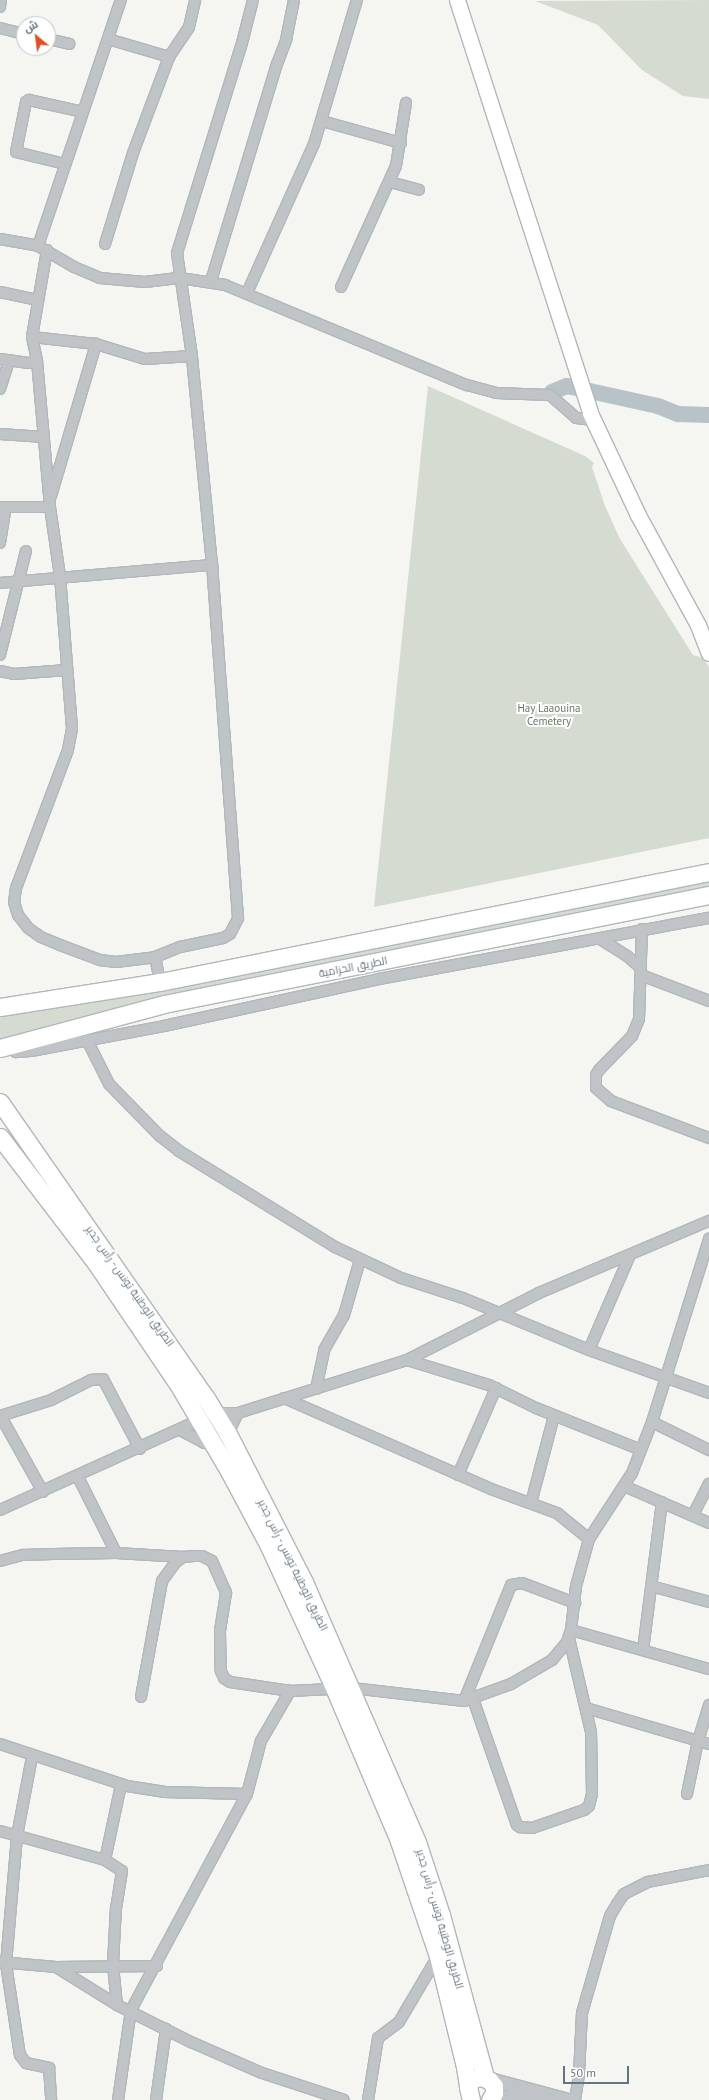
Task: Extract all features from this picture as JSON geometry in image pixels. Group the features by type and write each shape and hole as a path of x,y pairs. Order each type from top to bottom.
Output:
{"highway":[{"name":"الطريق الحزامية","path":"0,1007 160,982 709,872"},
{"name":"الطريق الحزامية","path":"4,1047 164,1004 709,895"},
{"name":"الطريق الوطنية تونس - رأس جدير","path":"0,1102 177,1352 216,1413 304,1582 399,1841 438,1956 465,2067 469,2093"},
{"name":"الطريق الوطنية تونس - رأس جدير","path":"0,1137 96,1263 201,1422 268,1544 343,1689 417,1842 441,1915 486,2078 494,2086 491,2099"},
{"path":"469,2093 476,2077 486,2078"}],"main road":[{"path":"457,0 591,416 663,566 698,625 709,653"},
{"path":"698,625 709,638"}],"street":[{"path":"0,7 1,0"},
{"path":"121,0 65,164 43,248 38,300 32,337 37,361 49,504 60,576 72,729 68,750 16,888 14,902 18,915 28,928 41,937 100,960 116,962 155,957 180,947 223,938 230,934 237,923 212,565 192,356 176,253 242,43 253,0"},
{"path":"105,244 133,153 169,57 189,27 195,0"},
{"path":"211,281 277,64 286,40 294,0"},
{"path":"247,293 314,144 357,0"},
{"path":"0,28 16,32"},
{"path":"108,38 169,57"},
{"path":"56,41 69,44"},
{"path":"65,164 16,152 26,102 29,100 83,112"},
{"path":"341,287 390,182 401,143 406,103"},
{"path":"322,121 401,143"},
{"path":"390,182 419,190"},
{"path":"0,239 43,248 74,267 100,278 145,282 180,278 211,281 247,293 466,385 496,394 550,395 576,418 591,416"},
{"path":"0,292 38,300"},
{"path":"32,337 96,344 145,359 192,356"},
{"path":"49,504 96,344"},
{"path":"0,389 5,360 37,361"},
{"path":"0,434 44,437"},
{"path":"0,543 3,508 49,504"},
{"path":"0,655 26,551"},
{"path":"0,583 60,576 212,565"},
{"path":"0,671 14,674 67,670"},
{"path":"4,1047 16,1052 23,1052 523,950 600,939 642,929 709,918"},
{"path":"642,929 639,1019 632,1036 599,1070 596,1075 596,1088 611,1101 709,1138"},
{"path":"600,939 627,956 641,971 709,1001"},
{"path":"155,957 160,982"},
{"path":"87,1040 109,1084 160,1136 178,1151 269,1207 360,1260 401,1278 463,1298 589,1350 666,1379 709,1393"},
{"path":"0,1510 201,1422 216,1413 238,1413 407,1360 502,1314 539,1293 709,1221"},
{"path":"575,1603 522,1583 511,1585 468,1700 514,1820 520,1827 525,1828 584,1810 589,1806 592,1794 593,1755 586,1708 570,1634 575,1603 582,1559 589,1539 624,1486 641,1450 666,1379 709,1239"},
{"path":"589,1350 630,1255"},
{"path":"316,1389 324,1350 344,1315 360,1260"},
{"path":"407,1360 496,1388 554,1416 641,1450"},
{"path":"43,1492 1,1416 51,1400 91,1380 103,1379 140,1449"},
{"path":"458,1475 496,1388"},
{"path":"284,1398 458,1475 562,1516 589,1539"},
{"path":"180,1430 204,1443 212,1443 228,1434 238,1413"},
{"path":"531,1503 554,1416"},
{"path":"652,1422 709,1450"},
{"path":"78,1477 116,1553"},
{"path":"693,1515 709,1484"},
{"path":"624,1486 709,1523"},
{"path":"643,1650 662,1502"},
{"path":"0,1561 23,1555 116,1553 182,1557 202,1556 212,1561 226,1593 220,1637 221,1671 224,1678 230,1682 290,1691 343,1689 468,1700 540,1669 552,1660 570,1634"},
{"path":"141,1696 159,1589 165,1574 182,1557"},
{"path":"651,1586 709,1602"},
{"path":"570,1634 643,1650 709,1668"},
{"path":"118,2100 131,2010 157,1966 247,1794 261,1741 290,1691"},
{"path":"687,1794 698,1741 709,1705"},
{"path":"586,1708 709,1744"},
{"path":"0,1744 32,1757 121,1785 164,1792 247,1794"},
{"path":"32,1757 18,1836 3,1963 20,2055 26,2063 49,2068 51,2100"},
{"path":"105,1860 121,1785"},
{"path":"0,1831 105,1860 122,1871 116,1906 113,1965 118,2005"},
{"path":"575,2100 579,2074 582,2013 610,1916 616,1904 624,1894 648,1882 709,1870"},
{"path":"368,2100 378,2038 399,2022 438,1956"},
{"path":"3,1963 56,1967 113,1965 157,1966"},
{"path":"56,1967 118,2005 131,2010 166,2029 262,2073 344,2100"},
{"path":"156,2100 166,2029"},
{"path":"486,2078 521,2086 552,2097 568,2100"},
{"path":"491,2099 552,2097"}],"green space":[{"path":"709,0 709,99 683,96 642,70 598,25 535,1"},
{"name":"Hay Laaouina Cemetery","path":"428,386 585,456 594,463 592,467 605,506 620,539 693,655 703,658 709,667 709,838 374,907"},
{"path":"709,878 709,887 371,956 0,1043 0,1013"}],"waterway":[{"path":"552,392 567,386 658,406 678,414 709,415"}]}
